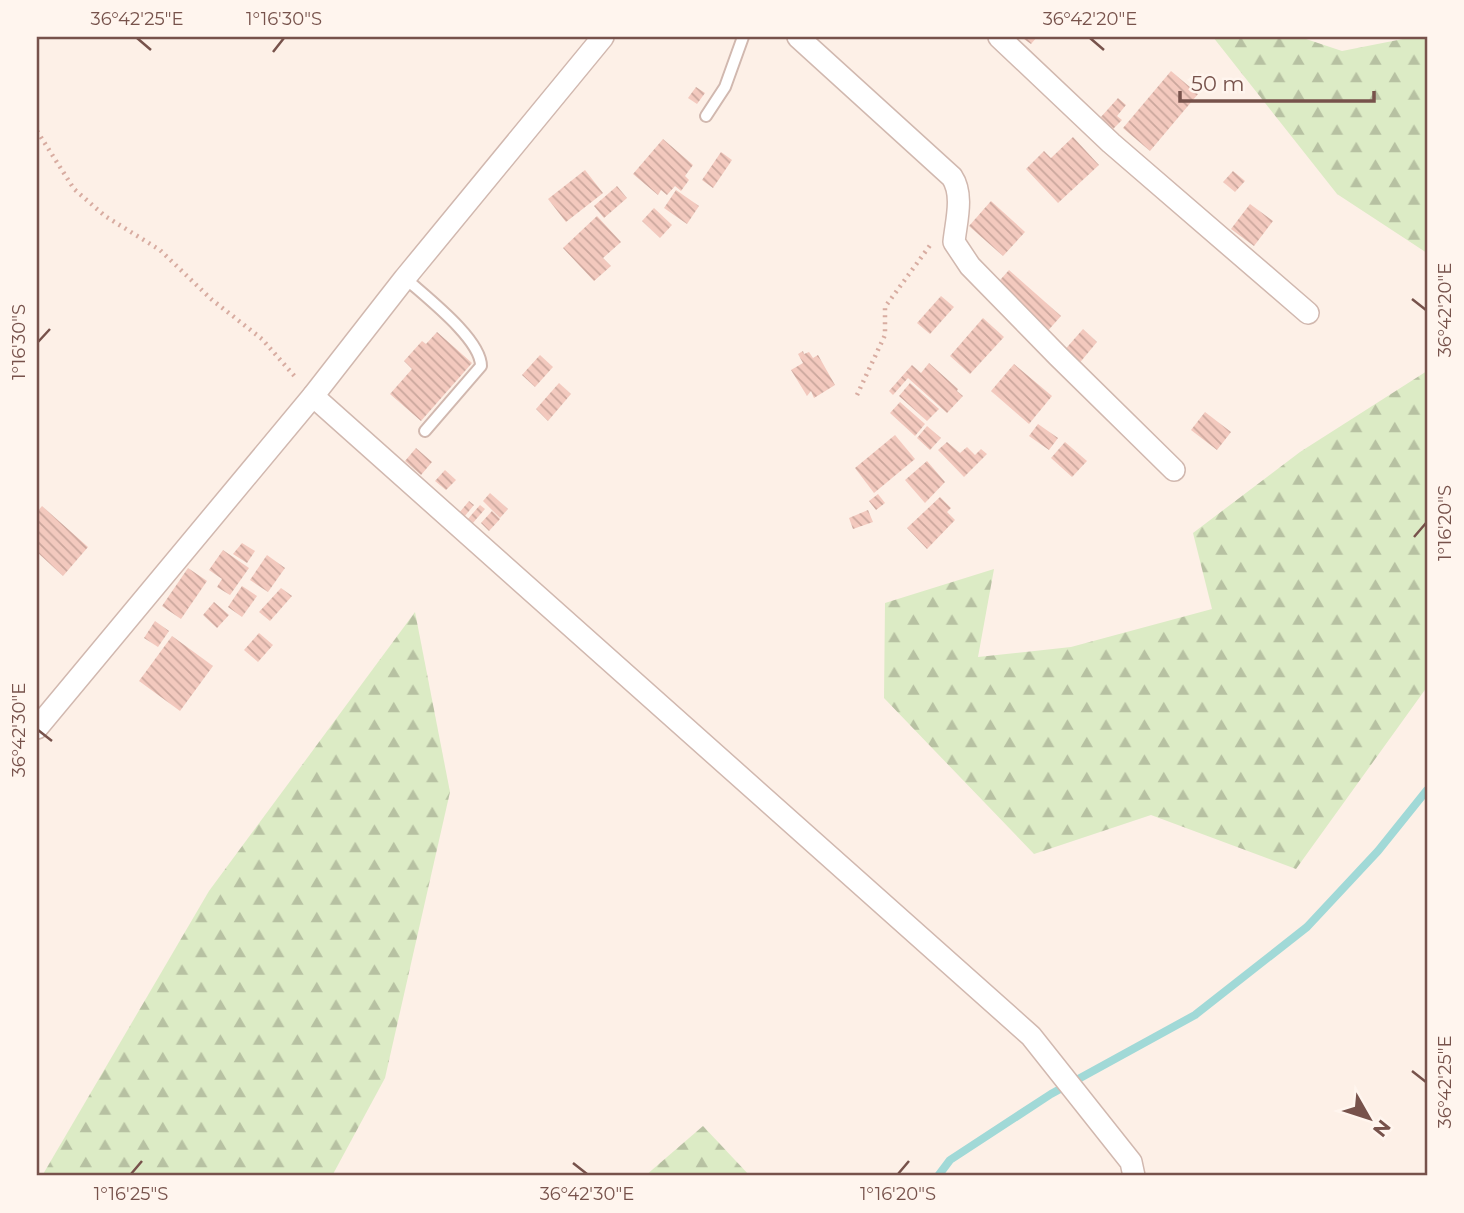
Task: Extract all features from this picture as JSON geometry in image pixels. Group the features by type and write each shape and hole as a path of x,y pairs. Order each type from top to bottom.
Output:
{"street":[{"path":"37,728 313,397 405,278 603,37"},
{"path":"798,37 953,177 958,185 959,196 954,243 970,266 1174,470"},
{"path":"999,37 1111,144 1308,313"},
{"path":"313,397 1031,1036 1131,1162 1134,1176"}],"lane":[{"path":"706,116 725,87 743,37"},
{"path":"405,278 470,339 481,359 481,366 425,431"}],"path":[{"path":"37,131 74,189 105,216 160,250 211,299 262,339 313,397"},
{"path":"857,395 885,335 885,307 933,242"}],"green space":[{"path":"1213,37 1300,37 1342,51 1413,37 1427,37 1427,253 1337,194"},
{"path":"1427,371 1427,687 1296,869 1151,815 1034,854 884,698 885,603 994,569 978,657 1071,647 1212,609 1193,533 1300,452"},
{"path":"415,612 450,792 385,1078 332,1176 42,1176 209,891"},
{"path":"703,1126 750,1176 645,1176"}],"building":[{"path":"1021,37 1037,37 1031,44"},
{"path":"1171,71 1198,94 1150,151 1123,128"},
{"path":"696,87 705,93 697,104 688,98"},
{"path":"1118,98 1126,105 1117,116 1122,120 1113,129 1100,118"},
{"path":"1073,137 1099,165 1058,203 1026,169 1044,151 1051,158"},
{"path":"663,139 693,165 685,176 689,180 681,191 675,186 667,195 661,190 658,195 633,174"},
{"path":"721,152 732,160 713,188 702,180"},
{"path":"585,170 603,193 566,222 548,199"},
{"path":"1233,171 1245,181 1235,192 1223,182"},
{"path":"617,186 627,198 604,218 594,206"},
{"path":"676,190 699,206 687,224 664,208"},
{"path":"991,201 1025,232 1003,256 969,226"},
{"path":"1250,204 1273,221 1254,246 1231,229"},
{"path":"654,208 672,225 660,238 642,221"},
{"path":"597,216 621,242 603,258 611,266 594,281 563,248"},
{"path":"1009,270 1061,316 1045,334 993,288"},
{"path":"941,296 954,307 930,334 917,323"},
{"path":"983,318 1004,337 970,374 950,356"},
{"path":"1083,329 1097,342 1077,366 1062,353"},
{"path":"437,332 472,363 421,421 390,394 412,369 404,361 422,341 426,344"},
{"path":"803,351 804,354 809,352 813,358 818,355 835,385 814,398 811,391 807,396 791,370 803,363 798,354"},
{"path":"540,355 553,367 535,387 522,375"},
{"path":"929,363 963,396 947,413 908,378 893,395 889,391 912,365 921,373"},
{"path":"1014,364 1052,396 1029,424 991,391"},
{"path":"559,383 571,394 548,421 536,409"},
{"path":"910,383 939,409 927,421 899,396"},
{"path":"900,402 925,424 915,436 890,413"},
{"path":"1205,412 1231,432 1217,450 1191,430"},
{"path":"1038,424 1058,438 1049,450 1029,436"},
{"path":"927,426 941,438 930,450 917,438"},
{"path":"895,435 915,459 874,493 855,468"},
{"path":"947,442 960,453 967,447 975,455 981,449 987,454 964,477 938,450"},
{"path":"1065,442 1087,461 1072,477 1051,458"},
{"path":"416,448 432,462 421,475 405,461"},
{"path":"927,461 945,482 925,503 905,480"},
{"path":"445,470 456,480 446,490 435,481"},
{"path":"490,493 508,509 500,518 483,501"},
{"path":"878,494 885,503 876,510 869,501"},
{"path":"940,497 951,508 947,512 955,520 927,549 907,528"},
{"path":"469,501 474,505 464,517 459,513"},
{"path":"480,505 485,509 472,524 467,520"},
{"path":"42,506 88,547 63,576 37,552 37,512"},
{"path":"868,510 873,522 853,529 849,518"},
{"path":"492,511 500,519 489,531 481,523"},
{"path":"242,543 255,551 247,563 233,554"},
{"path":"223,550 249,568 230,595 217,587 222,579 209,570"},
{"path":"267,555 285,568 268,592 250,580"},
{"path":"188,568 207,581 181,619 162,606"},
{"path":"242,586 257,596 242,617 228,607"},
{"path":"281,588 292,596 270,621 259,612"},
{"path":"214,602 229,615 217,628 203,615"},
{"path":"155,621 169,631 158,647 144,638"},
{"path":"259,633 273,645 258,662 244,650"},
{"path":"172,636 213,666 180,711 139,681"}],"waterway":[{"path":"938,1176 950,1160 1051,1094 1195,1015 1307,927 1378,851 1427,790"}]}
